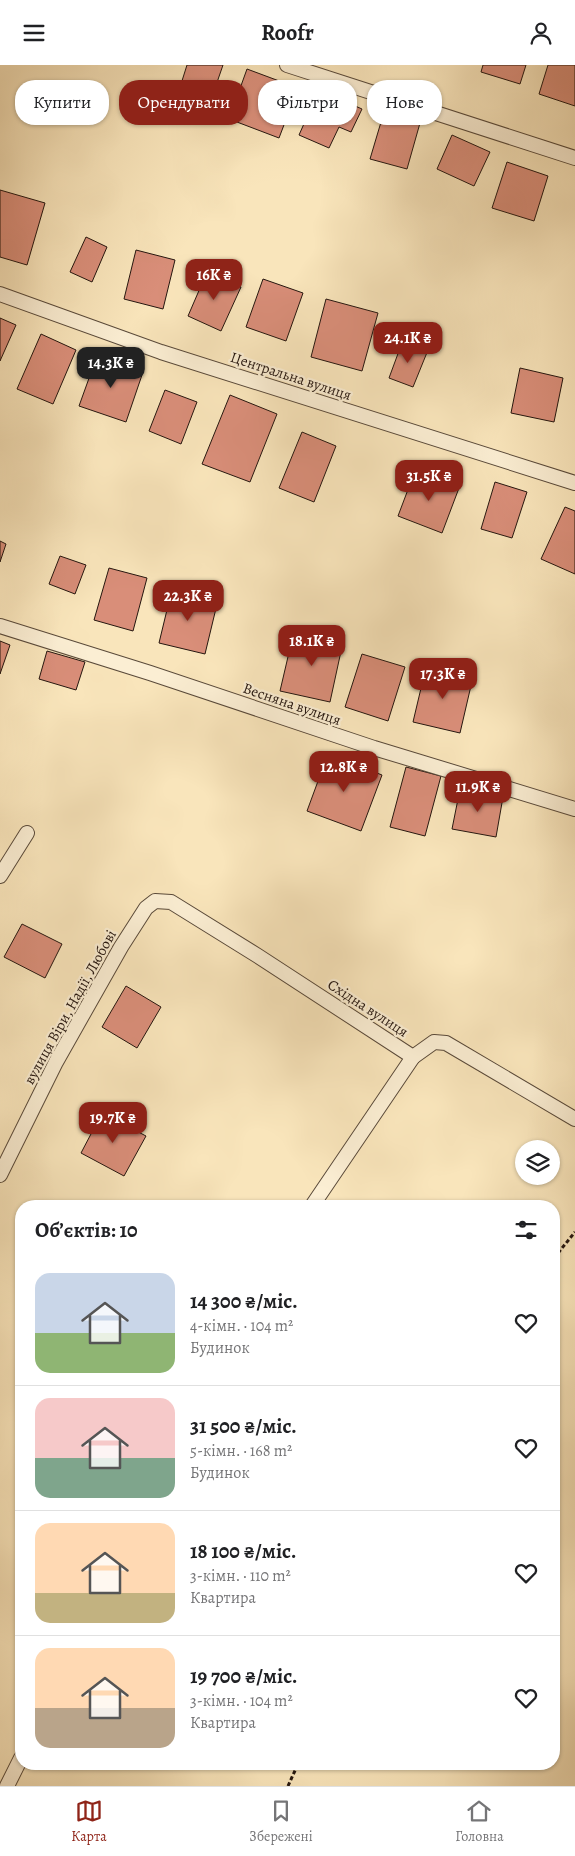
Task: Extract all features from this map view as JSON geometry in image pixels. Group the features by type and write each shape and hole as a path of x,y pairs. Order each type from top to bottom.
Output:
{"lane":[{"path":"287,65 575,158"},
{"name":"Центральна вулиця","path":"0,294 161,352 575,483"},
{"name":"Весняна вулиця","path":"0,626 150,673 374,749 575,809"},
{"path":"0,876 27,833"},
{"name":"вулиця Віри, Надії, Любові","path":"0,1175 56,1062 120,947 146,908 156,901 171,902"},
{"name":"Східна вулиця","path":"171,902 413,1057 434,1041 446,1043 575,1119"},
{"path":"316,1200 413,1057"},
{"path":"7,1786 15,1770"}],"path":[{"path":"560,1251 575,1232"},
{"path":"288,1786 295,1770"}],"building":[{"path":"187,65 223,65 218,80 182,80"},
{"path":"483,65 526,65 520,84 481,72"},
{"path":"548,65 575,65 575,106 539,94"},
{"path":"247,69 277,80 258,80 258,125 284,125 279,138 245,125 248,125 248,80 243,80"},
{"path":"357,107 362,109 357,119"},
{"path":"303,125 354,125 351,132 339,127 329,148 299,135"},
{"path":"380,125 419,125 407,169 370,159"},
{"path":"452,135 490,152 474,186 437,169"},
{"path":"507,162 548,176 534,221 492,208"},
{"path":"0,190 45,203 27,265 0,257"},
{"path":"86,237 107,247 92,282 70,272"},
{"path":"136,250 175,260 163,309 124,299"},
{"path":"207,272 241,287 221,331 188,316"},
{"path":"263,279 303,293 286,341 246,327"},
{"path":"326,299 378,313 362,371 311,357"},
{"path":"0,318 16,325 0,361"},
{"path":"41,334 76,350 53,404 17,389"},
{"path":"403,340 428,350 413,387 389,378"},
{"path":"97,356 143,372 126,422 79,406"},
{"path":"520,368 563,378 554,422 511,413"},
{"path":"165,390 197,402 181,444 149,431"},
{"path":"230,395 277,414 250,482 202,464"},
{"path":"302,432 336,446 314,502 279,488"},
{"path":"415,471 459,488 442,533 398,516"},
{"path":"495,482 527,492 512,538 481,529"},
{"path":"565,507 575,511 575,574 541,559"},
{"path":"0,541 6,544 0,562"},
{"path":"60,556 86,565 75,594 49,584"},
{"path":"109,568 147,578 133,631 94,620"},
{"path":"172,589 218,600 205,654 159,643"},
{"path":"294,631 343,642 330,702 280,691"},
{"path":"0,641 10,645 0,674"},
{"path":"47,651 85,662 76,690 39,679"},
{"path":"362,654 405,667 388,721 345,707"},
{"path":"426,667 473,677 460,733 413,722"},
{"path":"328,754 382,775 361,831 307,811"},
{"path":"406,767 441,776 425,836 390,827"},
{"path":"460,789 503,797 496,837 452,829"},
{"path":"22,924 62,944 45,978 4,957"},
{"path":"126,986 161,1007 137,1048 102,1027"},
{"path":"102,1113 146,1136 124,1176 81,1153"}]}
